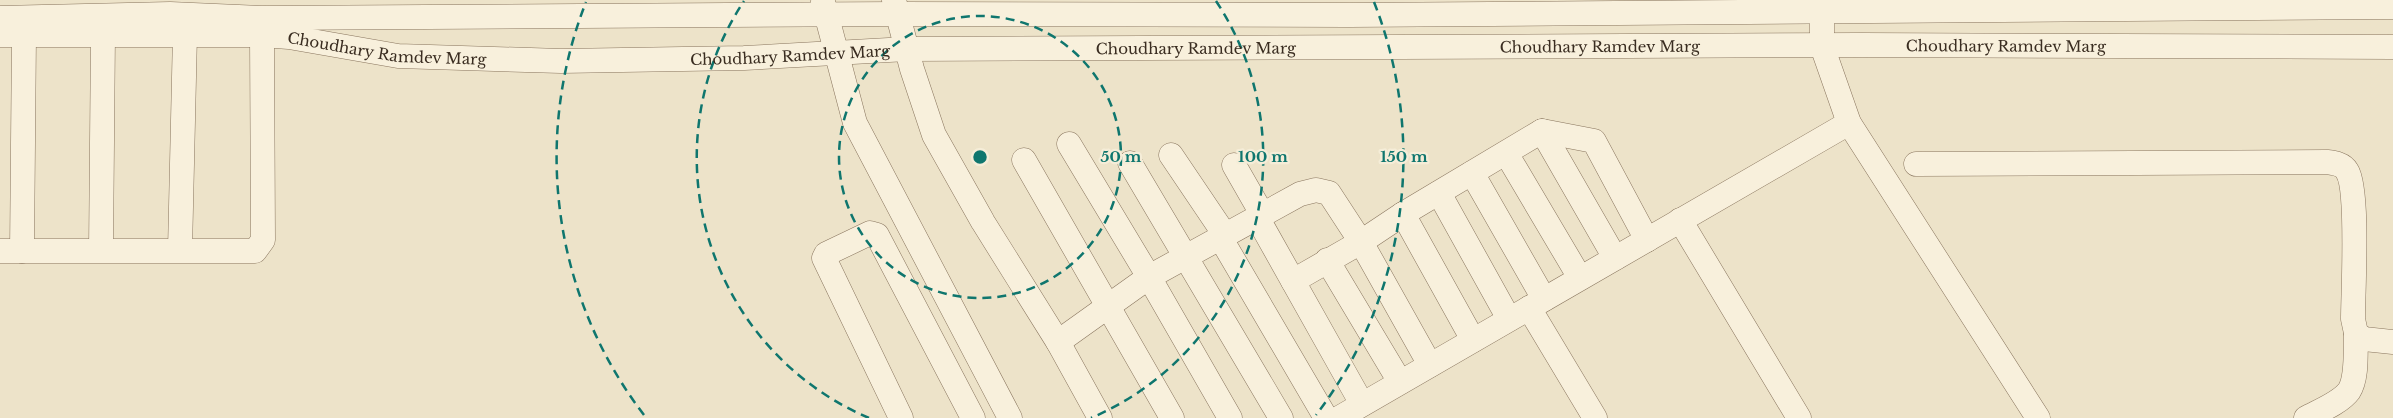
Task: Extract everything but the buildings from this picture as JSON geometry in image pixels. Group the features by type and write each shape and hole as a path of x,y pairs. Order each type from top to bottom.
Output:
{"street":[{"path":"0,18 170,7 262,18 896,7 1348,8 1650,6 1822,11 2034,5 2393,7"},
{"path":"896,7 907,50 934,135 983,222 1058,342 1100,418"},
{"path":"825,8 855,123 1010,418"},
{"path":"1822,11 1822,46 1849,123 2038,418"},
{"path":"102,250 103,34"},
{"path":"180,250 185,34"},
{"name":"Choudhary Ramdev Marg","path":"0,35 262,35 289,37 398,56 561,61 744,58 907,50 2193,45 2393,47"},
{"path":"24,35 11,251 255,251 263,240 262,35"},
{"path":"1339,418 1369,408 1400,382 1849,123"},
{"path":"1293,280 1361,242 1403,214 1542,132 1594,141 1647,240"},
{"path":"1542,132 1615,258"},
{"path":"1070,144 1230,418"},
{"path":"1506,153 1580,278"},
{"path":"1171,156 1222,236 1326,418"},
{"path":"1024,160 1172,418"},
{"path":"1916,164 2327,162 2341,164 2348,172 2354,199 2353,319 2356,333 2353,378 2349,390 2342,398 2306,418"},
{"path":"1130,163 1280,418"},
{"path":"1234,165 1293,280 1369,408"},
{"path":"1472,173 1527,309"},
{"path":"1058,342 1108,304 1149,277 1300,194 1316,190 1329,193 1361,242 1430,365"},
{"path":"1439,193 1527,309 1595,418"},
{"path":"1403,214 1473,340"},
{"path":"1680,220 1799,418"},
{"path":"901,418 824,258 826,254 870,233 877,236 973,418"},
{"path":"1328,260 1400,382"},
{"path":"2356,333 2364,339 2393,342"}]}
